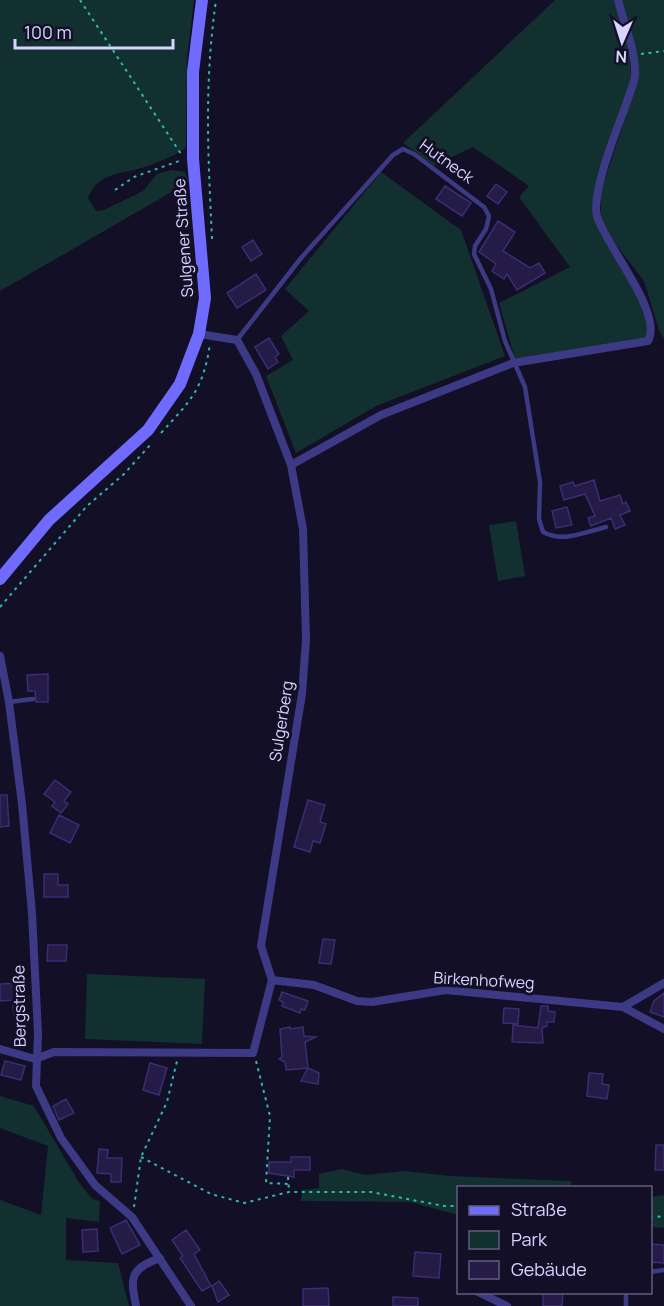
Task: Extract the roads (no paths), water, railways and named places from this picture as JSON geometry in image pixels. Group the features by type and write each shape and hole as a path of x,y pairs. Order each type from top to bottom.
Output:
{"main road":[{"name":"Sulgener Straße","path":"0,579 49,520 148,430 180,384 205,335 205,298 193,159 193,72 202,0"}],"street":[{"path":"205,335 237,340 256,374 291,465 381,415 513,363 648,341 653,335 654,327 640,284 605,235 596,214 601,177 635,77 632,55 618,0"},
{"name":"Sulgerberg","path":"272,980 261,946 302,694 306,640 303,529 291,465"},
{"name":"Bergstraße","path":"0,656 9,702 22,804 32,913 38,1033 35,1059 36,1086 61,1138 95,1185 132,1217 191,1306"},
{"path":"0,1048 35,1059 54,1053 253,1053 272,980"},
{"name":"Birkenhofweg","path":"272,980 314,985 357,1001 372,1002 446,990 623,1007 664,1029"},
{"path":"623,1007 664,983"},
{"path":"136,1306 131,1282 134,1273 143,1264 160,1258"},
{"path":"480,1294 507,1306"}],"lane":[{"name":"Hutneck","path":"237,340 301,258 393,155 403,149 414,154 484,207 489,216 486,229 475,246 474,254 491,289 513,363 525,387 540,482 539,519 543,532 553,538 606,526"},
{"path":"9,702 33,699"}]}
